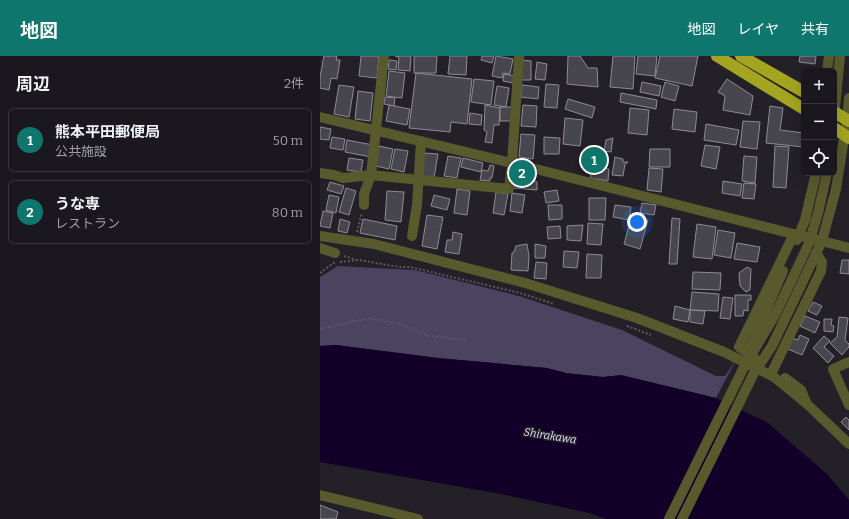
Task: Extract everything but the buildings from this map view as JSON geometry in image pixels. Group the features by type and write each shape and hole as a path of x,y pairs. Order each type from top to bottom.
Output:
{"highway":[{"path":"717,56 801,107"},
{"path":"741,56 801,90"},
{"path":"837,114 848,121"},
{"path":"837,130 847,137"}],"street":[{"path":"364,205 364,194 371,175 384,56"},
{"path":"320,172 343,178 371,175 509,189 519,56"},
{"path":"827,68 829,56"},
{"path":"835,104 840,56"},
{"path":"682,519 758,368 772,346 822,241 836,189 847,137 849,98"},
{"path":"320,117 512,163 849,248"},
{"path":"412,236 417,205 421,141"},
{"path":"746,361 738,347 805,220 815,176"},
{"path":"669,519 746,361 775,315 809,243 818,213 826,176"},
{"path":"320,236 374,244 525,283 637,318 724,352 746,361 774,377 807,404 849,444"},
{"path":"320,248 334,253"},
{"path":"773,370 821,271 822,262 816,252"},
{"path":"758,368 775,315"},
{"path":"849,362 833,369 849,405"},
{"path":"758,368 773,370 801,390 807,404"},
{"path":"320,495 418,519"}],"path":[{"path":"358,231 364,205"},
{"path":"320,273 336,262 359,260 399,267 410,267 512,291 556,304"},
{"path":"320,328 369,318 397,323 430,336 466,340"},
{"path":"622,324 658,338"}],"shaded area":[{"path":"338,266 415,270 519,296 622,330 716,376 725,376 737,358 716,398 621,375 603,377 566,373 547,368 438,358 336,345 320,346 320,277"}],"water":[{"name":"Shirakawa","path":"336,345 438,358 547,368 566,373 603,377 621,375 716,398 768,423 826,473 849,500 849,519 607,519 589,513 501,494 320,462 320,346"}],"place":[{"name":"熊本平田郵便局","path":"594,160"},
{"name":"うな専","path":"522,173"}]}
